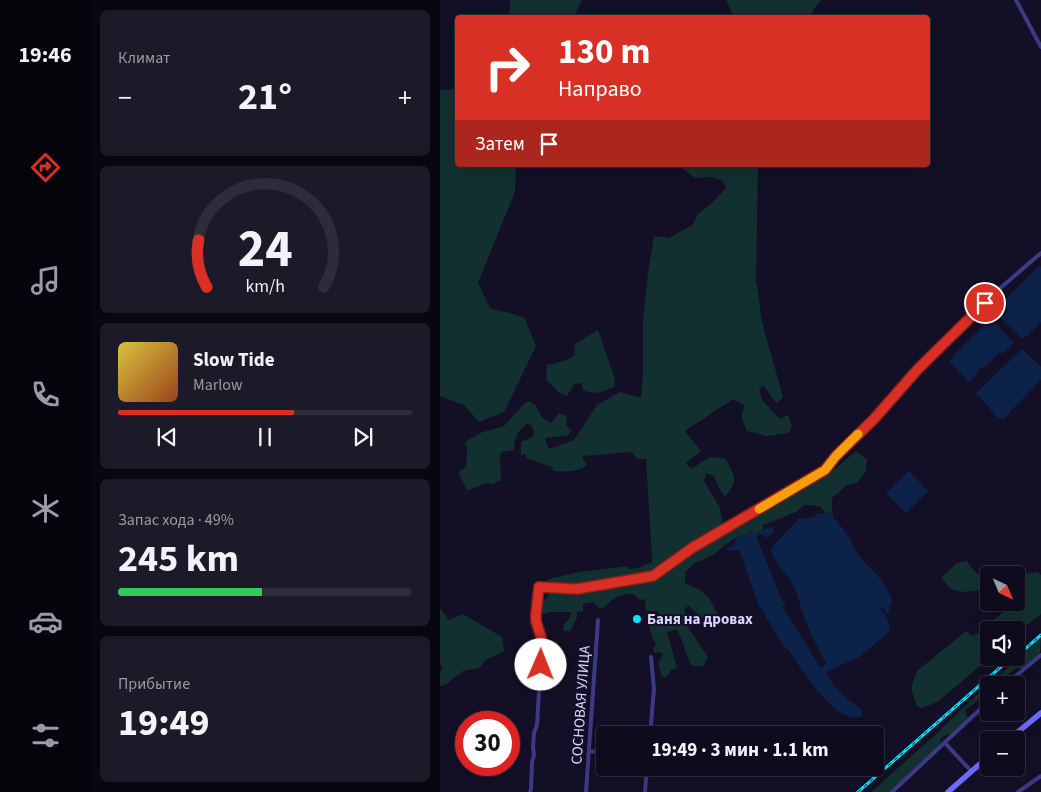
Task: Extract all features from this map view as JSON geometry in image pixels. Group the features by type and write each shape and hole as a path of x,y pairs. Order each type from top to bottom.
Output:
{"street":[{"path":"1016,0 1041,48"},
{"path":"530,792 541,665 541,637 536,621 539,587 577,589 653,576 692,548 825,470 836,456 874,419 918,369 998,290 1041,253"},
{"name":"СОСНОВАЯ УЛИЦА","path":"586,792 598,620"},
{"path":"1016,676 1041,655"},
{"path":"651,657 654,689 651,726"},
{"path":"892,792 980,710"},
{"path":"1019,731 1041,713"},
{"path":"945,743 971,771"},
{"path":"590,751 596,752"},
{"path":"948,792 980,764"},
{"path":"645,792 646,776"},
{"path":"1018,792 1041,776"}],"green space":[{"path":"510,0 582,0 575,15 509,15"},
{"path":"726,0 821,0 811,15 733,14"},
{"path":"455,89 455,167 516,167 515,192 478,283 490,308 524,317 536,346 504,412 479,422 464,405 440,396 440,90"},
{"path":"681,167 758,167 756,282 762,322 783,397 777,403 763,386 759,390 763,401 780,419 788,415 792,426 789,433 767,436 747,431 741,416 745,406 733,399 685,431 701,451 686,463 691,469 710,457 726,459 732,470 734,482 725,497 714,476 706,473 704,481 720,508 723,525 652,571 571,585 546,585 542,582 563,575 628,566 628,569 638,568 652,562 646,459 637,459 632,452 583,456 587,465 579,469 553,471 552,467 526,458 526,454 521,455 521,442 534,434 531,425 527,424 517,435 514,450 500,454 501,480 492,484 486,483 467,491 458,472 466,467 467,449 465,442 480,433 504,426 529,401 535,405 542,417 551,423 559,413 567,416 566,425 572,431 567,436 545,438 549,449 574,440 597,405 620,392 641,398 643,322 654,236 669,238 692,225 698,214 726,188 723,181 712,177 695,178"},
{"path":"598,330 615,379 614,387 591,393 583,390 581,383 574,384 567,396 558,392 546,379 547,365 564,361 574,356 575,344"},
{"path":"856,451 867,460 866,471 857,483 847,485 832,498 832,511 826,514 821,507 804,505 796,512 763,525 763,529 760,532 737,537 713,555 695,563 685,572 685,583 707,596 720,619 715,624 701,617 689,606 685,608 685,623 708,657 703,666 692,666 677,630 667,632 677,668 671,670 667,677 662,677 658,664 663,655 661,652 654,653 653,649 656,645 650,632 649,618 651,614 658,616 658,612 646,611 645,599 640,600 633,594 613,599 600,609 593,602 583,604 583,611 577,612 577,617 570,631 563,629 571,612 538,613 540,604 547,598 550,589 580,589 654,577 783,497 835,469"},
{"path":"967,561 980,575 980,591 961,592 950,588 941,578 957,563"},
{"path":"1037,572 1041,575 1041,614 1025,627 1025,621 993,621 1004,611 1025,611 1025,574"},
{"path":"440,608 449,620 463,614 502,637 504,651 486,660 479,668 463,671 445,685 440,686 440,673 443,669 440,663"},
{"path":"966,631 972,636 980,632 980,666 937,702 922,708 917,706 911,688 917,671"},
{"path":"1041,638 1040,653 1023,668 1016,668 1007,676 998,676 1009,666 1025,666 1025,652"},
{"path":"980,692 980,698 965,709 968,719 953,733 942,737 940,740 942,744 889,792 871,792 935,735"}],"water":[{"path":"1039,266 1041,267 1041,322 1026,337 1021,338 996,314 995,310"},
{"path":"991,318 1014,343 1003,353 998,353 990,363 980,369 971,381 968,381 950,363 951,358"},
{"path":"1022,349 1041,367 1041,380 1007,417 1004,419 998,418 976,393"},
{"path":"909,471 928,491 906,513 886,493"},
{"path":"832,511 834,520 837,521 851,540 858,554 882,581 892,601 888,614 882,606 880,609 890,626 888,633 859,657 826,672 834,686 847,699 860,708 862,716 852,717 842,713 820,694 780,641 763,610 759,607 739,549 735,551 726,550 728,547 734,546 737,537 747,535 750,531 756,533 763,529 774,527 773,533 767,538 759,534 757,538 782,601 786,603 783,607 822,668 826,663 808,627 795,588 776,561 771,548 798,519 813,517 820,513 826,514"}],"railway":[{"path":"1025,649 1041,635"},
{"path":"858,792 1002,666"}],"slow traffic":[{"path":"759,509 825,470 858,434"}],"place":[{"name":"Баня на дровах","path":"637,619"}],"route":[{"path":"541,665 542,642 536,621 539,587 577,589 653,576 692,548 825,470 836,456 874,419 918,369 985,303"}]}
